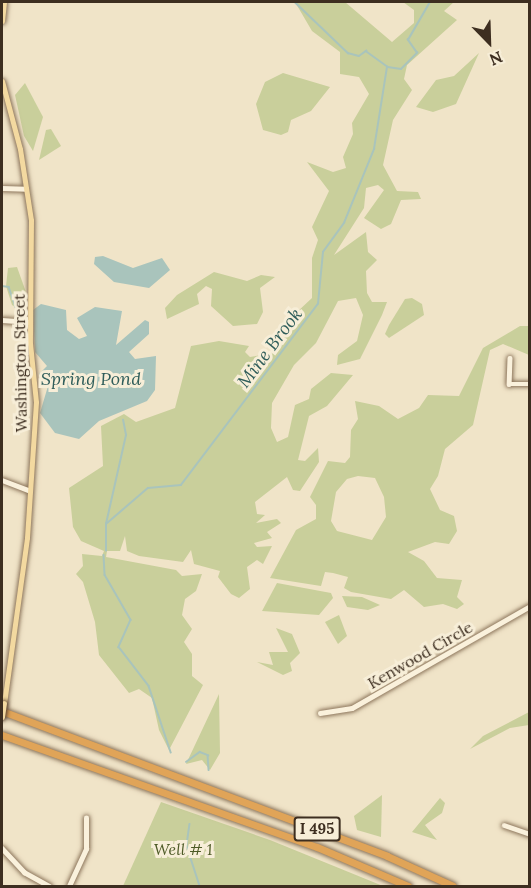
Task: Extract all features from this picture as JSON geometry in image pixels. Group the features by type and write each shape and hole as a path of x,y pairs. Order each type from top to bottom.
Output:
{"highway":[{"name":"I 495","path":"2,711 179,777 453,886"},
{"name":"I 495","path":"2,735 317,848 408,886"}],"main road":[{"path":"2,21 3,2"},
{"name":"Washington Street","path":"2,81 26,189 33,260 30,322 36,402 18,623 2,717"}],"street":[{"path":"2,188 26,189"},
{"path":"2,320 30,322"},
{"path":"510,358 509,384 530,384"},
{"path":"2,480 30,491"},
{"name":"Kenwood Circle","path":"320,713 349,710 530,606"},
{"path":"69,886 86,849 86,818"},
{"path":"504,825 530,834"},
{"path":"2,848 24,872 49,886"}],"green space":[{"path":"295,2 345,2 392,42 414,23 414,10 403,2 454,2 444,11 457,20 407,65 404,79 412,90 393,120 383,165 397,191 418,192 421,199 401,200 391,224 381,229 364,218 384,190 378,185 366,188 364,208 334,255 366,232 368,252 377,260 366,271 367,293 372,302 387,302 382,315 360,359 337,365 338,355 357,341 363,315 356,298 338,301 316,343 294,365 272,403 271,428 277,442 288,437 295,405 309,399 311,389 331,373 353,375 327,406 309,416 298,460 305,461 318,448 319,462 300,491 293,490 287,477 255,502 257,514 265,515 256,523 277,519 281,523 267,532 272,538 254,543 257,547 272,546 263,564 257,560 247,567 250,589 239,598 231,594 218,577 220,571 194,564 191,550 183,562 139,556 127,551 125,536 120,551 107,551 106,557 176,570 182,576 202,574 196,591 185,599 182,615 192,629 184,642 192,654 192,676 203,685 169,750 159,730 152,698 139,689 129,693 99,655 95,622 83,582 76,574 83,566 82,554 102,556 104,551 81,541 73,527 69,488 103,466 101,426 124,414 136,422 175,408 191,346 219,341 249,346 245,352 250,357 275,353 297,312 312,298 312,258 318,240 312,227 329,191 307,162 333,172 346,168 343,157 353,134 352,123 369,94 359,77 340,74 340,52 312,31"},
{"path":"479,53 456,104 433,112 416,107 436,80 454,76"},
{"path":"283,73 330,87 311,111 291,120 288,132 281,135 263,130 256,104 265,82"},
{"path":"25,83 43,117 33,151 24,136 15,95"},
{"path":"51,129 61,146 39,160 46,130"},
{"path":"17,267 27,295 24,313 12,305 6,286 8,268"},
{"path":"214,272 247,281 261,275 275,277 260,288 263,312 257,324 233,326 211,306 212,289 206,286 197,294 199,304 167,319 165,308 177,295"},
{"path":"412,298 422,304 424,315 389,338 385,334 389,325 405,299"},
{"path":"520,326 529,326 529,355 503,344 490,350 473,425 445,449 438,476 430,489 440,510 454,516 457,531 449,544 435,542 408,552 424,561 437,578 462,580 457,597 464,604 457,609 443,604 424,607 404,590 391,599 351,592 344,588 348,577 333,573 325,572 321,586 270,578 296,530 316,519 316,505 310,497 328,461 345,463 350,457 351,430 358,419 355,401 379,406 398,419 419,408 428,395 459,396 483,348","holes":["358,476 375,478 384,497 386,517 372,540 337,531 331,521 336,492 347,479"]},
{"path":"277,583 331,593 333,598 319,615 262,611"},
{"path":"342,596 362,597 380,605 368,610 347,607"},
{"path":"339,615 347,636 338,644 325,622"},
{"path":"276,628 292,634 300,653 290,663 292,671 283,675 257,662 273,665 269,652 288,652"},
{"path":"219,694 220,753 210,770 202,760 186,764"},
{"path":"529,712 529,725 510,728 470,749 483,736"},
{"path":"382,795 381,837 357,830 354,816"},
{"path":"440,798 445,803 442,813 425,825 437,840 412,832"},
{"name":"Well # 1","path":"161,802 270,840 383,886 123,886"}],"water":[{"path":"103,256 133,268 162,258 170,270 149,288 114,282 94,264 95,257"},
{"name":"Spring Pond","path":"41,304 66,310 67,330 79,339 87,336 77,318 95,307 122,311 116,345 145,320 149,322 149,334 129,352 135,359 156,356 155,390 147,401 99,421 79,439 55,433 40,413 48,386 39,374 47,366 35,352 33,310"}],"waterway":[{"path":"295,2 348,53 359,56 366,51 387,66"},
{"path":"388,67 401,69 417,53 408,40 430,2"},
{"name":"Mine Brook","path":"106,551 106,524 148,488 181,485 318,304 323,252 344,223 374,149 387,67"},
{"path":"2,286 9,287 16,307 26,314"},
{"path":"106,524 126,435 123,420"},
{"name":"Mine Brook","path":"104,555 105,575 131,620 119,647 149,686 171,752"},
{"name":"Mine Brook","path":"186,762 200,752 208,755 209,770"},
{"name":"Mine Brook","path":"190,824 187,846 200,886"}]}
